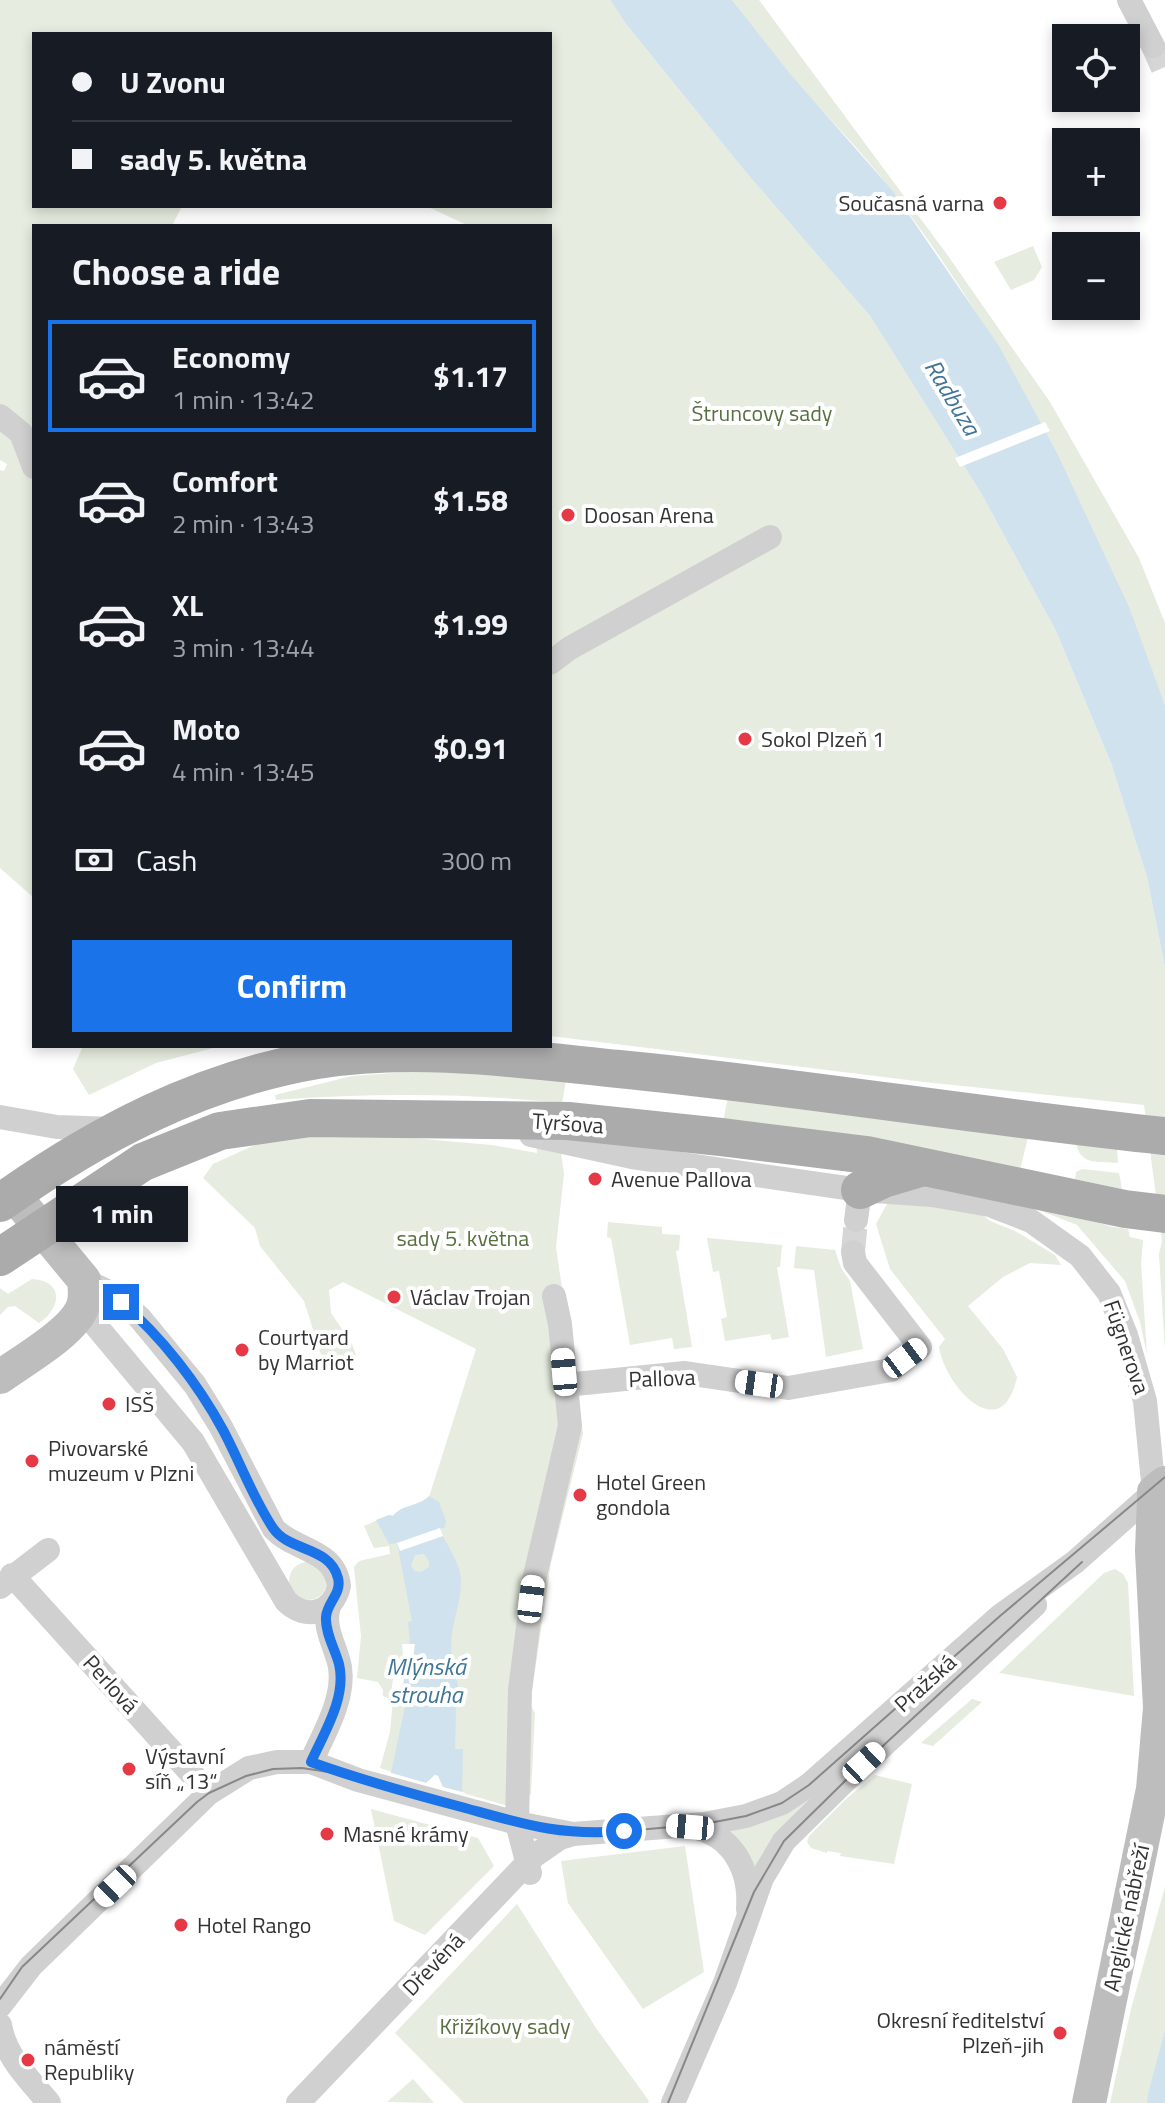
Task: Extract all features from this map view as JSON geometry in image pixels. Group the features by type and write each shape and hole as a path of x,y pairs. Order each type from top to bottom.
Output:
{"main road":[{"path":"4,1191 116,1129 194,1094 269,1070 319,1060 384,1055 458,1054 649,1072 1165,1136"},
{"name":"Tyršova","path":"0,1257 143,1162 220,1131 310,1118 568,1121 867,1155 1125,1209 1165,1214"},
{"path":"858,1205 883,1179 927,1166"}],"street":[{"path":"1129,0 1153,46"},
{"path":"0,416 21,433 32,462"},
{"path":"552,662 570,648 770,537"},
{"path":"0,1117 57,1127 116,1129"},
{"path":"441,1119 559,1139 858,1205"},
{"path":"4,1191 41,1227 83,1295 193,1442 286,1601 307,1613 322,1611 329,1606 339,1586 332,1565 274,1529 221,1427 195,1385 139,1317 111,1293 83,1295"},
{"name":"Fügnerova","path":"858,1205 932,1195 990,1205 1018,1214 1080,1256 1109,1293 1126,1335 1145,1401 1160,1488"},
{"name":"Pallova","path":"565,1385 685,1373 788,1388 891,1370 920,1347 855,1263 853,1252"},
{"path":"0,1377 60,1333 83,1295"},
{"path":"529,1868 517,1823 520,1690 534,1580 570,1426 560,1324 554,1296"},
{"name":"Pražská","path":"0,2006 31,1966 209,1793 249,1768 277,1762 311,1762 358,1780 517,1823 573,1834 713,1823 746,1816 793,1797 1000,1616 1075,1562 1160,1488"},
{"name":"Anglické nábřeží","path":"1089,2103 1096,2055 1153,1789 1160,1708 1152,1551 1160,1488"},
{"path":"6,1581 48,1550"},
{"path":"672,2099 725,1983 765,1872 790,1834 1021,1620 1075,1562"},
{"name":"Perlová","path":"6,1581 209,1793"},
{"path":"311,1762 340,1689 340,1667 326,1623 329,1606"},
{"path":"672,1825 703,1830 724,1841 733,1850 743,1867 748,1888 746,1922"},
{"name":"Dřevěná","path":"298,2103 529,1868 560,1838 573,1834"},
{"path":"0,2025 2,2039 10,2054 49,2103"}],"green space":[{"name":"Štruncovy sady","path":"0,0 610,0 744,170 870,316 981,493 1056,631 1111,763 1147,877 1165,967 1165,1351 1159,1254 1162,1241 1144,1105 924,1082 552,1036 552,224 465,224 430,208 552,208 552,32 32,32 32,208 181,208 173,224 32,224 32,896 0,868 0,470 4,471 7,464 0,460"},
{"path":"732,0 759,0 946,253 1050,402 1139,558 1165,623 1165,705 1080,503 1048,438 976,312 880,176 792,77"},
{"path":"1033,246 1042,267 1034,280 1011,290 994,262"},
{"path":"82,1048 213,1048 156,1063 89,1095 73,1069"},
{"path":"465,1072 566,1081 562,1103 419,1095 276,1100 275,1095 352,1076"},
{"path":"728,1097 1029,1133 1020,1170 722,1127"},
{"name":"sady 5. května","path":"356,1133 492,1145 537,1153 536,1143 560,1146 564,1174 556,1247 583,1434 551,1563 530,1704 535,1713 531,1794 512,1807 442,1787 435,1775 426,1783 380,1768 390,1732 393,1700 383,1696 378,1682 357,1678 361,1636 354,1567 359,1561 390,1554 389,1546 374,1548 364,1526 393,1516 429,1497 476,1349 343,1282 329,1290 331,1313 356,1355 324,1364 304,1301 260,1246 255,1228 203,1178 213,1164 270,1138"},
{"path":"1076,1141 1117,1146 1118,1163 1090,1161 1081,1155"},
{"path":"1082,1169 1119,1173 1122,1189 1075,1179 1076,1172"},
{"path":"889,1200 976,1209 990,1221 1015,1231 1055,1255 1061,1265 1030,1263 1003,1277 968,1306 1003,1349 1017,1377 1010,1398 999,1408 987,1409 962,1393 943,1363 939,1347 945,1339 890,1269 876,1224"},
{"path":"1046,1208 1128,1229 1130,1237 1143,1240 1141,1264 1147,1354 1140,1322 1125,1281 1077,1225 1044,1212"},
{"path":"608,1222 662,1227 662,1234 680,1235 679,1250 676,1251 692,1347 674,1349 672,1338 630,1345 611,1238 607,1237"},
{"path":"707,1238 782,1245 780,1267 777,1267 789,1337 772,1340 770,1334 725,1341 721,1319 727,1317 719,1271 713,1272"},
{"path":"796,1246 835,1250 841,1268 850,1281 863,1349 826,1357 814,1270 794,1268"},
{"path":"32,1279 50,1285 54,1290 55,1303 47,1317 39,1323 15,1306 8,1307 0,1315 0,1288 8,1294"},
{"path":"308,1562 322,1567 327,1581 322,1595 308,1600 294,1595 289,1581 294,1567"},
{"path":"1115,1569 1123,1574 1128,1583 1134,1696 999,1673 1104,1573"},
{"path":"972,1699 982,1702 933,1746 921,1743"},
{"path":"875,1775 912,1784 894,1864 811,1848 807,1842 809,1836"},
{"path":"821,1784 755,1870 724,1827"},
{"path":"371,1809 478,1838 494,1866 425,1935 394,1921"},
{"name":"Křižíkovy sady","path":"685,1846 704,1972 643,2009 568,1903 561,1861"},
{"path":"1165,1887 1165,2030 1147,2103 1110,2103 1131,2009"},
{"name":"Křižíkovy sady","path":"517,1904 648,2103 464,2103 395,2033"},
{"path":"413,2079 434,2103 387,2102"}],"water":[{"name":"Radbuza","path":"610,0 732,0 791,75 892,190 999,346 1057,453 1129,607 1165,705 1165,967 1147,877 1111,763 1056,631 981,493 870,316 744,170"},
{"name":"Mlýnská strouha","path":"429,1496 439,1502 446,1521 445,1527 440,1529 461,1577 451,1650 463,1702 456,1705 455,1749 463,1749 462,1792 442,1787 435,1775 426,1783 391,1773 406,1702 390,1698 396,1659 403,1659 402,1644 410,1644 408,1622 412,1621 397,1543 389,1544 376,1520 393,1516 401,1509","holes":["424,1554 429,1567 421,1572 411,1566 415,1555"]},
{"path":"1165,2030 1165,2103 1147,2103 1148,2094"}],"pier":[{"path":"1045,422 1050,431 960,467 955,458"},
{"path":"440,1528 443,1536 400,1551 397,1543"},
{"path":"402,1644 415,1644 411,1671 405,1671 401,1701 390,1698 396,1659 403,1659"},
{"path":"387,1772 426,1783 435,1775 443,1787 466,1793 462,1796 441,1791 435,1779 425,1787 390,1777"}],"tunnel":[{"path":"1153,46 1165,73"},
{"path":"853,1252 856,1220"}],"tram line":[{"path":"0,1999 22,1967 197,1802 246,1776 273,1769 302,1768 335,1773 536,1828 573,1834 704,1824 746,1816 782,1803 809,1785 1000,1616 1165,1477"},
{"path":"668,2103 754,1892 784,1841 1082,1562"}],"place":[{"name":"Současná varna","path":"1000,203"},
{"name":"Doosan Arena","path":"568,515"},
{"name":"Sokol Plzeň 1","path":"745,739"},
{"name":"Avenue Pallova","path":"595,1179"},
{"name":"Václav Trojan","path":"394,1297"},
{"name":"Courtyard by Marriot","path":"242,1350"},
{"name":"ISŠ","path":"109,1404"},
{"name":"Pivovarské muzeum v Plzni","path":"32,1461"},
{"name":"Hotel Green gondola","path":"580,1495"},
{"name":"Výstavní síň „13“","path":"129,1769"},
{"name":"Masné krámy","path":"327,1834"},
{"name":"Hotel Rango","path":"181,1925"},
{"name":"Okresní ředitelství Plzeň-jih","path":"1060,2033"},
{"name":"náměstí Republiky","path":"28,2060"}],"route":[{"path":"121,1302 139,1317 195,1385 221,1427 274,1529 291,1542 322,1556 332,1565 338,1578 339,1586 329,1606 326,1623 340,1667 340,1689 311,1762 358,1780 536,1828 573,1834 624,1831"}]}
